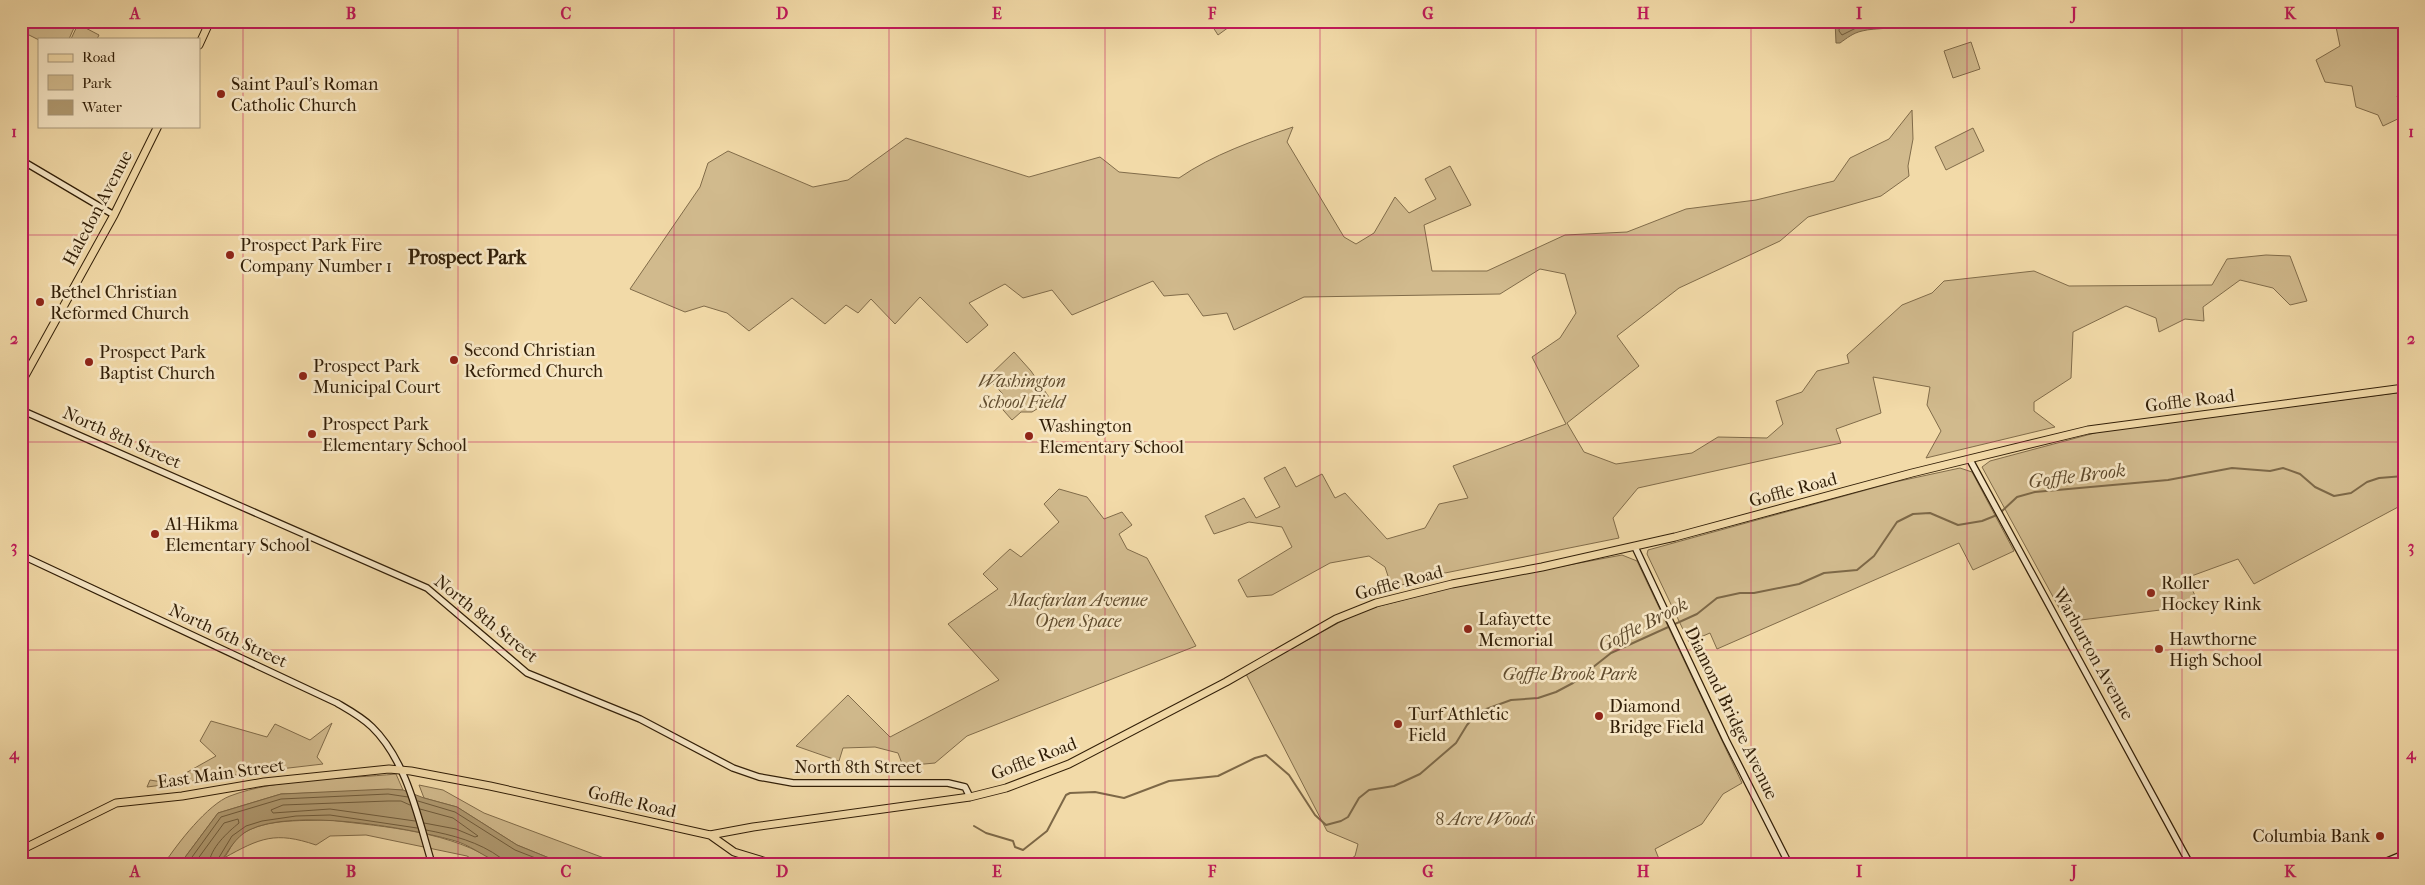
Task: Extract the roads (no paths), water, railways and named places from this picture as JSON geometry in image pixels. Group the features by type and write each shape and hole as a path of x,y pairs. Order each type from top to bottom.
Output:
{"main road":[{"path":"200,43 210,21"},
{"name":"Haledon Avenue","path":"21,383 114,215 157,128"},
{"name":"Goffle Road","path":"434,775 524,793 710,835 753,827 970,798 1022,782 1084,757 1356,610 1452,584 1635,547 2100,428 2404,388"},
{"name":"East Main Street","path":"21,850 116,803 191,795 273,781 369,770 401,770 434,775"},
{"path":"710,835 734,852 772,864"}],"street":[{"path":"21,160 114,215"},
{"name":"North 8th Street","path":"21,410 427,588 527,673 640,719 733,768 767,779 793,783 948,783 964,786 970,798"},
{"name":"Warburton Avenue","path":"1970,460 2190,864"},
{"name":"Diamond Bridge Avenue","path":"1635,547 1726,740 1789,864"},
{"name":"North 6th Street","path":"21,555 350,711 378,733 393,753 405,781 432,864"},
{"path":"2380,864 2404,854"}],"water":[{"path":"1835,21 1910,21 1899,26 1859,32 1840,43 1836,43"},
{"path":"403,790 457,807 517,845 564,864 505,864 458,842 432,835 379,825 320,820 293,820 268,824 249,830 232,845 219,864 180,864 218,813 281,794"}],"waterway":[{"name":"Goffle Brook","path":"2001,512 2017,497 2035,492 2168,480 2232,468 2270,471 2283,468 2300,474 2315,487 2334,496 2351,493 2367,482 2379,478 2404,476"},
{"name":"Goffle Brook","path":"974,826 986,833 1013,841 1015,847 1023,850 1047,831 1066,795 1070,793 1095,792 1124,798 1169,781 1218,776 1255,758 1266,755 1289,775 1315,815 1326,825 1341,821 1348,817 1359,798 1369,790 1394,786 1420,774 1456,743 1478,712 1511,700 1538,698 1556,692 1573,683 1611,653 1697,614 1717,598 1799,584 1824,573 1857,570 1874,556 1897,522 1913,514 1930,513 1958,525 1982,521 1997,515"}],"place":[{"name":"Saint Paul's Roman Catholic Church","path":"221,94"},
{"name":"Prospect Park Fire Company Number 1","path":"230,255"},
{"name":"Bethel Christian Reformed Church","path":"40,302"},
{"name":"Second Christian Reformed Church","path":"454,360"},
{"name":"Prospect Park Baptist Church","path":"89,362"},
{"name":"Prospect Park Municipal Court","path":"303,376"},
{"name":"Prospect Park Elementary School","path":"312,434"},
{"name":"Washington Elementary School","path":"1029,436"},
{"name":"Al-Hikma Elementary School","path":"155,534"},
{"name":"Roller Hockey Rink","path":"2151,593"},
{"name":"Lafayette Memorial","path":"1468,629"},
{"name":"Hawthorne High School","path":"2159,649"},
{"name":"Diamond Bridge Field","path":"1599,716"},
{"name":"Turf Athletic Field","path":"1398,724"},
{"name":"Columbia Bank","path":"2380,836"}],"district":[{"name":"Prospect Park","path":"467,257"}],"park label":[{"name":"Washington School Field","path":"1022,391"},
{"name":"Macfarlan Avenue Open Space","path":"1078,610"},
{"name":"Goffle Brook Park","path":"1570,674"},
{"name":"8 Acre Woods","path":"1485,819"}]}
